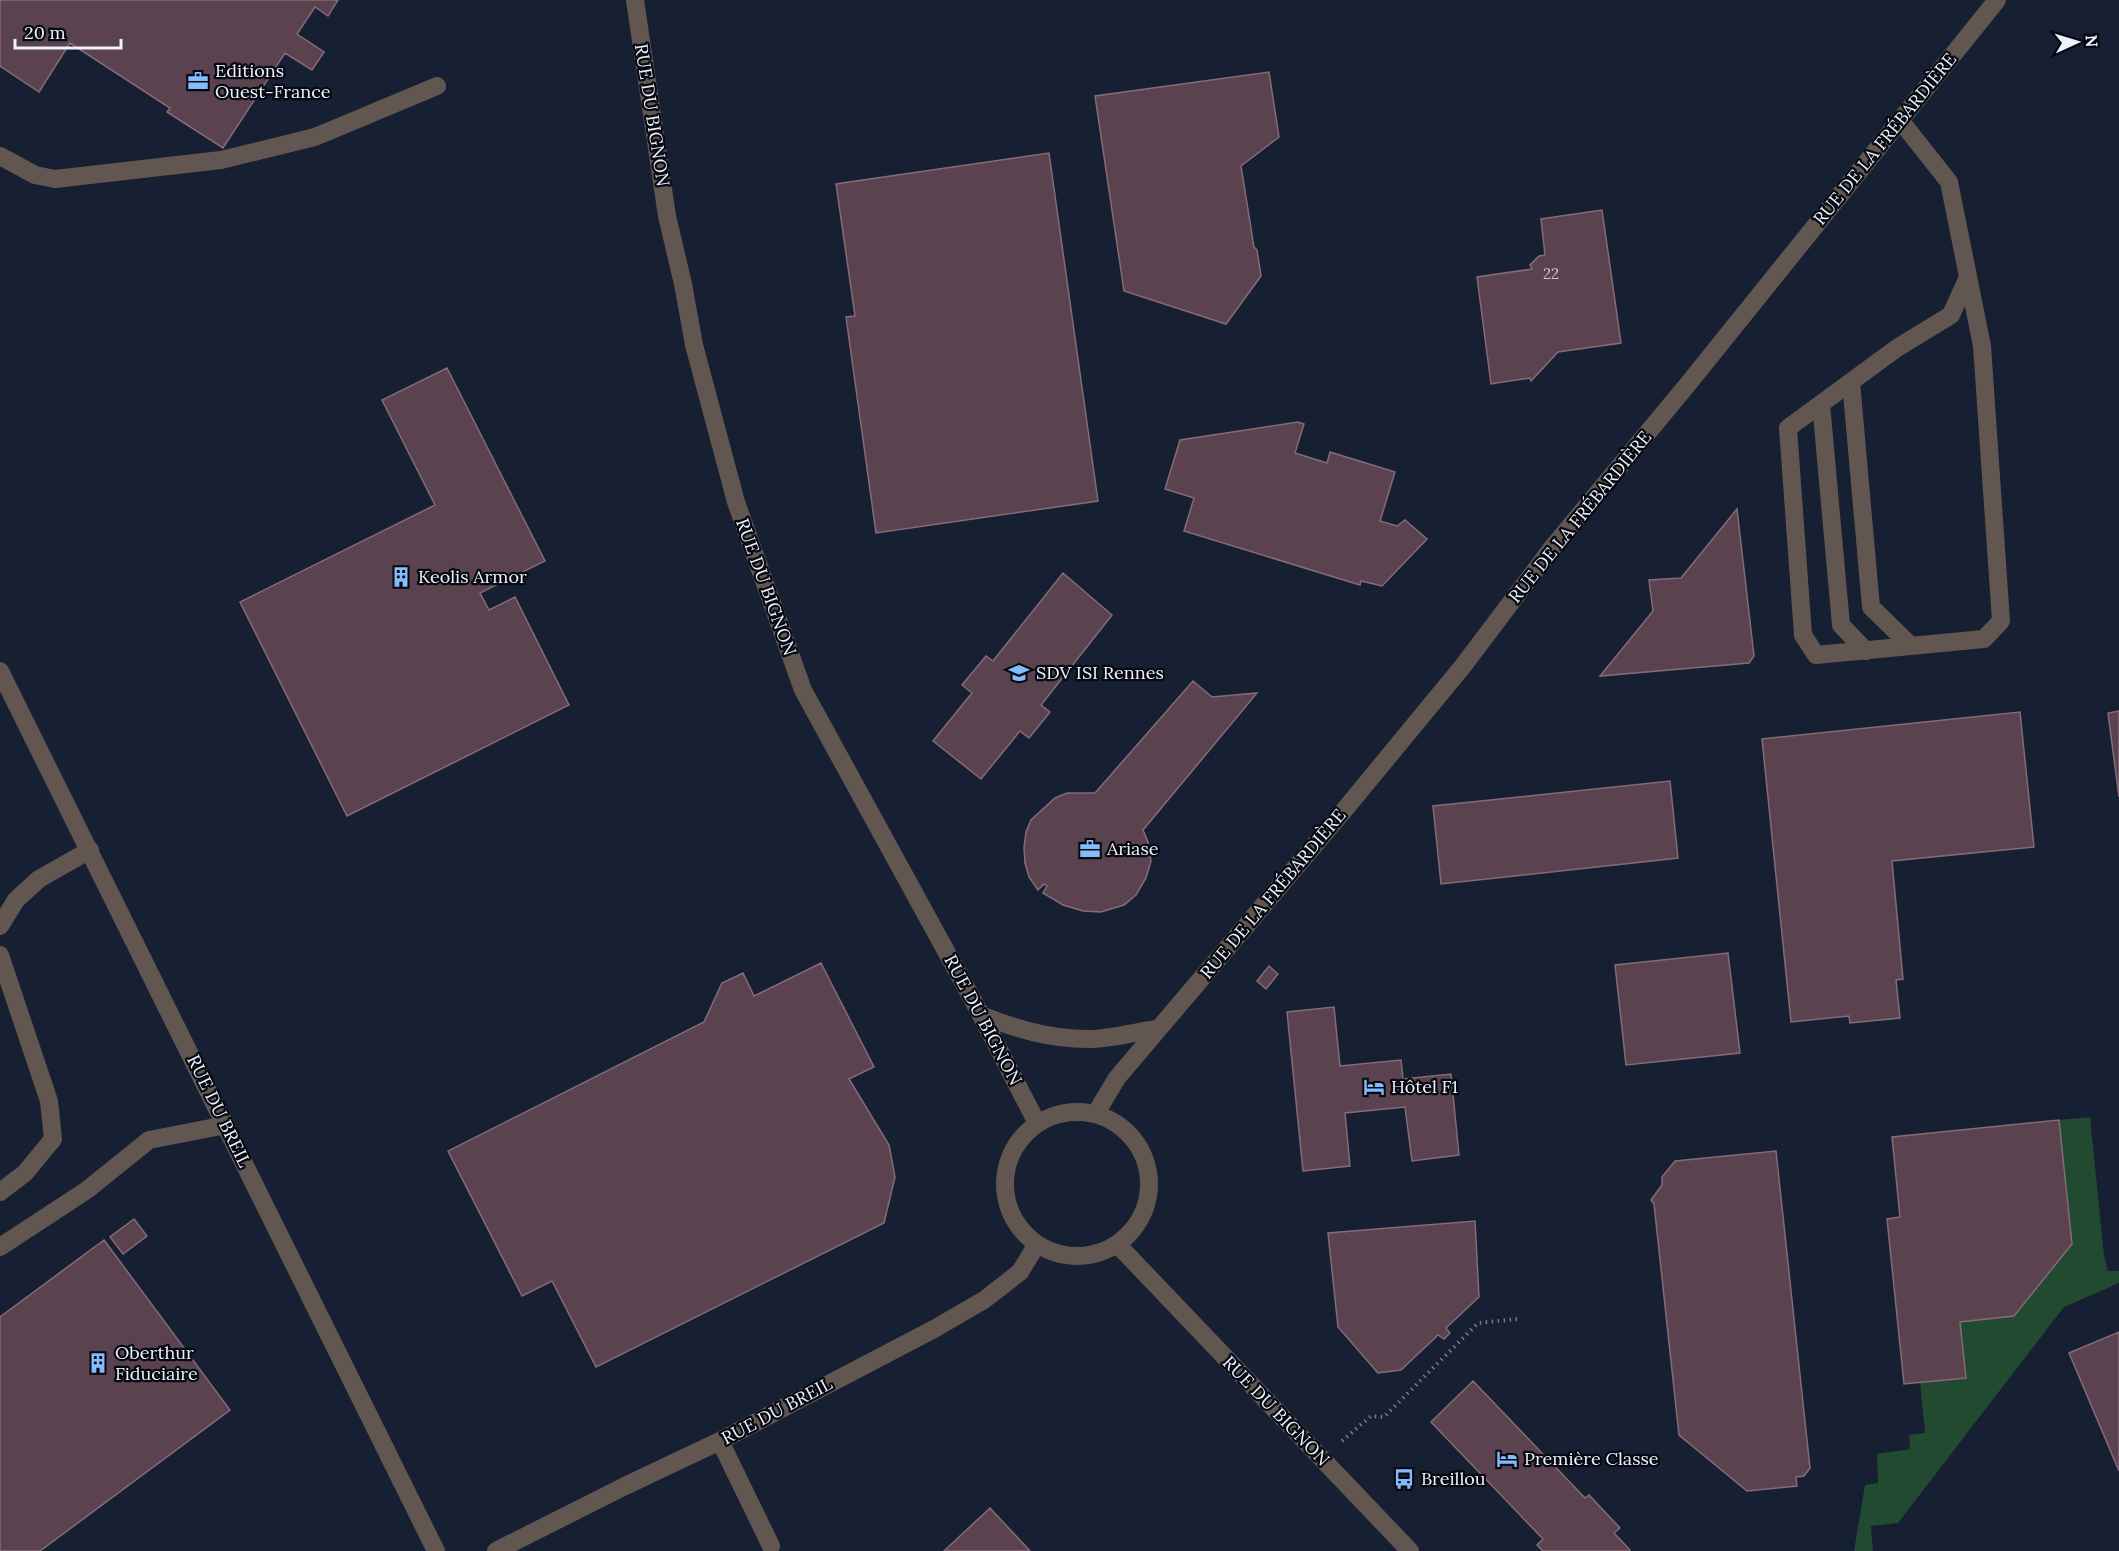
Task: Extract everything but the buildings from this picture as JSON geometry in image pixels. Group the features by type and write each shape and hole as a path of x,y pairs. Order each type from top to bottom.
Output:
{"street":[{"name":"RUE DU BIGNON","path":"635,0 667,216 694,345 736,502 802,690 981,1015 1037,1123"},
{"name":"RUE DE LA FRÉBARDIÈRE","path":"1096,1113 1117,1078 1463,666 1552,548 1695,375 1997,0"},
{"path":"0,156 35,175 55,179 221,160 315,137 437,86"},
{"path":"1900,120 1949,182 1982,346 2001,621 1984,639 1816,655 1803,635 1788,428 1898,348 1951,315 1968,277"},
{"path":"1851,381 1871,607 1911,646"},
{"path":"1821,404 1841,625 1866,651"},
{"name":"RUE DU BREIL","path":"0,671 436,1551"},
{"path":"0,926 16,900 39,879 90,850"},
{"path":"0,955 3,978 49,1101 53,1139 25,1173 0,1192"},
{"path":"981,1015 1017,1030 1059,1037 1090,1039 1157,1029"},
{"path":"1076,1111 1096,1113 1117,1123 1135,1139 1146,1160 1150,1184 1146,1207 1135,1228 1117,1244 1098,1253 1078,1256 1056,1253 1037,1244 1020,1228 1014,1218 1009,1207 1005,1184 1009,1160 1020,1140 1037,1123 1056,1114 1076,1111"},
{"path":"0,1247 87,1190 150,1140 226,1125"},
{"name":"RUE DU BREIL","path":"496,1551 720,1441 934,1329 984,1300 1020,1272 1037,1244"},
{"name":"RUE DU BIGNON","path":"1117,1244 1410,1551"},
{"path":"720,1441 771,1546"}],"path":[{"path":"1322,1459 1371,1416 1384,1417 1478,1323 1518,1319"}],"green space":[{"path":"2090,1117 2104,1256 2108,1271 2119,1271 2119,1283 2064,1307 1898,1523 1871,1526 1873,1551 1854,1551 1865,1485 1878,1483 1877,1454 1910,1449 1909,1435 1925,1433 1920,1383 1966,1378 1960,1322 2014,1316 2072,1244 2059,1120"}],"place":[{"name":"Editions Ouest-France","path":"198,81"},
{"name":"Keolis Armor","path":"401,577"},
{"name":"SDV ISI Rennes","path":"1019,673"},
{"name":"Ariase","path":"1090,849"},
{"name":"Hôtel F1","path":"1374,1087"},
{"name":"Oberthur Fiduciaire","path":"98,1363"},
{"name":"Première Classe","path":"1507,1459"},
{"name":"Breillou","path":"1404,1479"}]}
